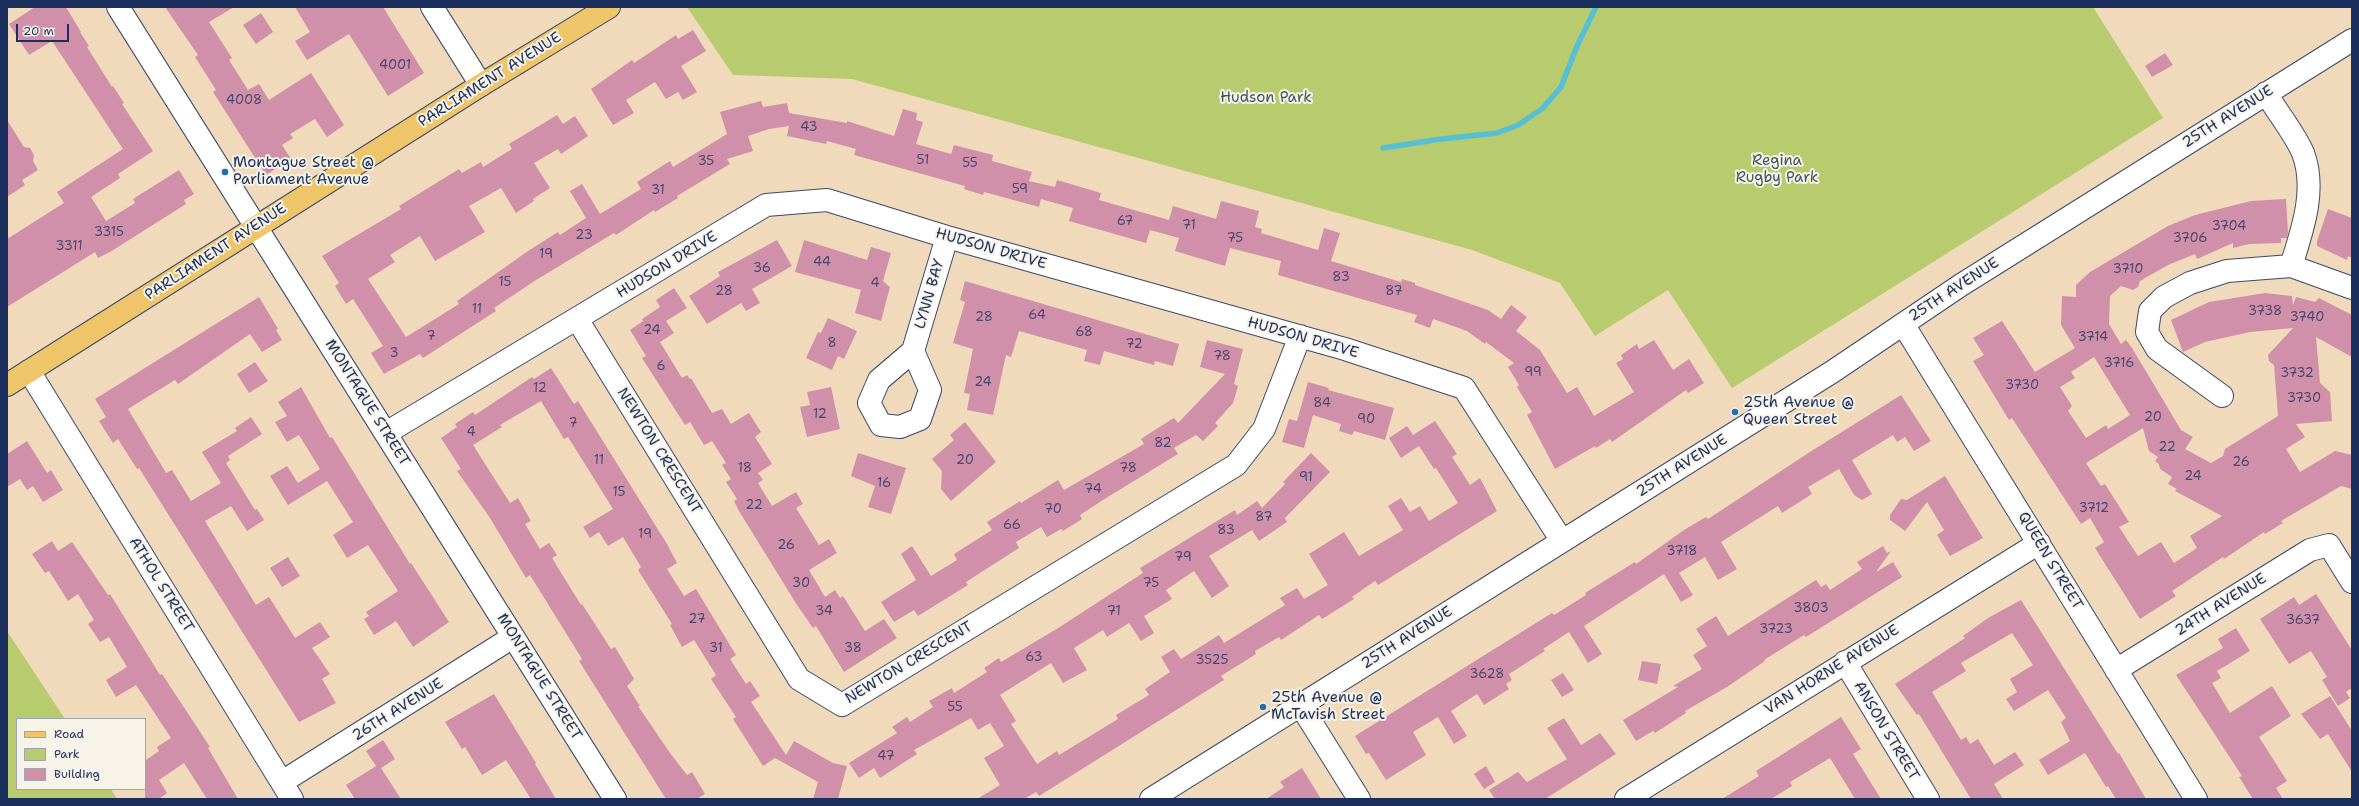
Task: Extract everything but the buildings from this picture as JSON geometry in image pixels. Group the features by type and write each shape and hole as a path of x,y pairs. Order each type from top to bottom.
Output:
{"main road":[{"name":"PARLIAMENT AVENUE","path":"7,385 255,226 609,7"}],"street":[{"name":"MONTAGUE STREET","path":"118,7 615,799"},
{"path":"432,7 481,85"},
{"name":"25TH AVENUE","path":"1151,799 1832,372 1961,285 2352,40"},
{"path":"2266,94 2302,152 2309,175 2305,222 2291,266"},
{"name":"HUDSON DRIVE","path":"386,433 766,205 827,200 947,237 1300,336 1464,388 1562,541"},
{"name":"LYNN BAY","path":"914,351 947,237"},
{"path":"2222,396 2156,349 2147,332 2150,311 2164,297 2190,283 2227,271 2291,266 2352,288"},
{"name":"NEWTON CRESCENT","path":"578,319 799,679 842,705 1236,465 1264,429 1300,336"},
{"name":"QUEEN STREET","path":"1903,324 2196,799"},
{"name":"ATHOL STREET","path":"29,371 287,791"},
{"name":"VAN HORNE AVENUE","path":"1626,799 2039,543"},
{"name":"24TH AVENUE","path":"2116,670 2310,550 2329,545 2352,582"},
{"name":"26TH AVENUE","path":"287,791 514,637"},
{"name":"ANSON STREET","path":"1845,662 1928,799"},
{"path":"1301,706 1359,799"}],"green space":[{"name":"Regina Rugby Park","path":"687,7 2093,7 2163,118 1732,388 1668,290 1595,336 1560,283 1472,250 852,79 733,75"},
{"path":"7,631 64,718 16,718 16,790 112,790 117,799 7,799"}],"waterway":[{"path":"1383,148 1441,139 1497,133 1518,125 1542,109 1561,87 1577,46 1596,7"}],"place":[{"name":"Montague Street @ Parliament Avenue","path":"225,172"},
{"name":"25th Avenue @ Queen Street","path":"1735,412"},
{"name":"25th Avenue @ McTavish Street","path":"1263,707"}],"park label":[{"name":"Hudson Park","path":"1266,98"}]}
